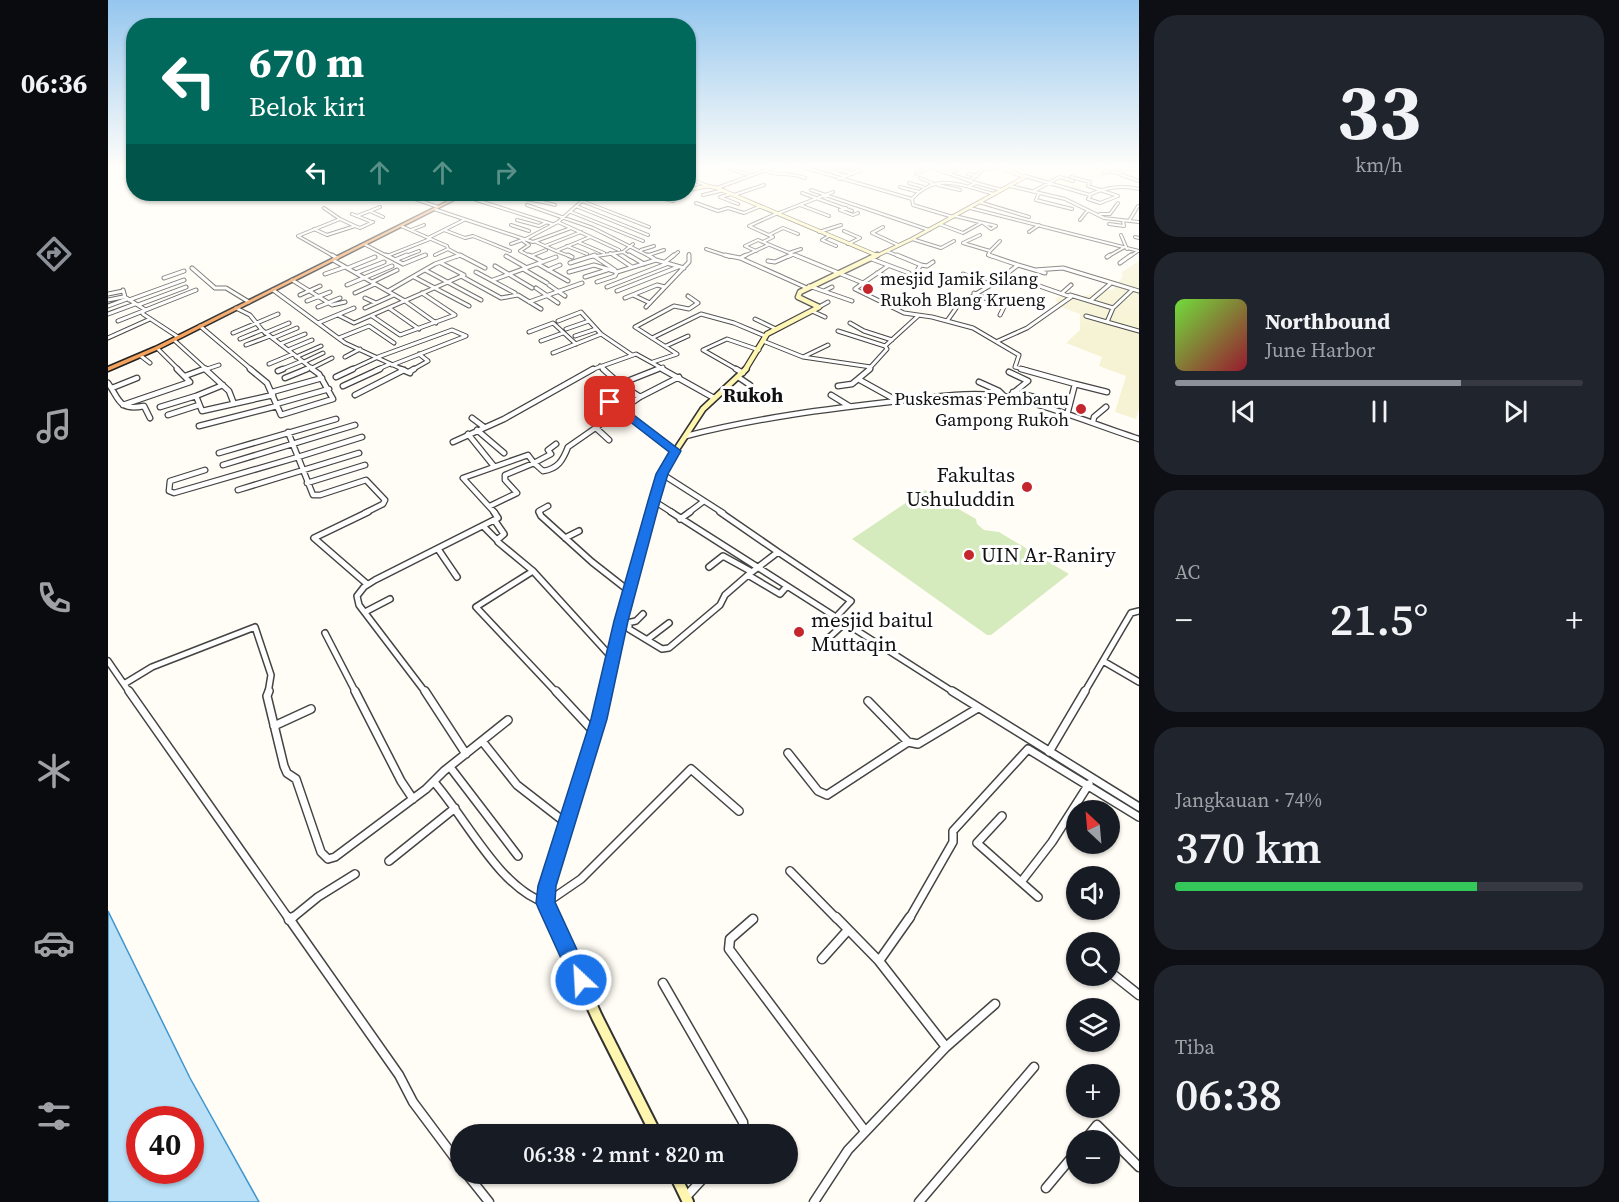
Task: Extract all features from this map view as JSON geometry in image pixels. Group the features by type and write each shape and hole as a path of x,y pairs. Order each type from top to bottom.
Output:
{"highway":[{"path":"108,371 409,222"},
{"path":"108,371 147,352"}],"street":[{"path":"332,222 298,236 347,268 405,301 436,323"},
{"path":"347,222 360,228 371,222"},
{"path":"387,256 461,222"},
{"path":"471,222 522,240 535,242 572,258"},
{"path":"524,222 538,226"},
{"path":"548,222 552,224"},
{"path":"511,225 527,232 548,222"},
{"path":"558,222 644,264"},
{"path":"511,244 558,222"},
{"path":"576,222 632,245 656,260 684,268"},
{"path":"570,263 621,251 641,240 596,222"},
{"path":"616,222 648,235"},
{"path":"637,222 649,227"},
{"path":"759,222 749,227 773,237 763,242"},
{"path":"798,222 876,255"},
{"path":"819,232 842,224 839,222"},
{"path":"906,222 929,230"},
{"path":"819,307 797,296 808,287 837,272 912,239 944,222"},
{"path":"978,222 990,228 1001,222"},
{"path":"1026,222 1139,251"},
{"path":"1109,224 1124,226 1123,222"},
{"path":"939,225 964,233 982,223"},
{"path":"411,230 424,225"},
{"path":"1029,232 1039,225"},
{"path":"314,229 327,235 355,226"},
{"path":"401,226 447,246 448,249 485,268"},
{"path":"883,227 872,233 898,245"},
{"path":"535,242 571,228"},
{"path":"769,235 781,228 798,234"},
{"path":"444,230 465,238 473,236 510,251"},
{"path":"844,231 860,238 848,244"},
{"path":"531,256 581,232"},
{"path":"980,235 963,243 990,251"},
{"path":"1121,235 1125,248"},
{"path":"829,236 822,240 836,246"},
{"path":"556,251 590,237"},
{"path":"912,239 936,244 942,248 954,241"},
{"path":"522,240 529,245 520,251 543,262"},
{"path":"756,251 745,246 756,240 763,242 863,283"},
{"path":"1000,241 988,255 1045,273"},
{"path":"578,242 603,253"},
{"path":"364,244 405,264 426,255"},
{"path":"740,258 768,245"},
{"path":"567,246 586,254"},
{"path":"641,250 654,246"},
{"path":"1107,257 1125,248"},
{"path":"435,255 448,249"},
{"path":"706,249 740,258 808,287 852,301"},
{"path":"768,261 775,262 801,249"},
{"path":"649,255 664,250"},
{"path":"395,260 419,251"},
{"path":"886,251 921,265 927,266 933,262"},
{"path":"1120,263 1139,251"},
{"path":"607,287 666,263 678,252"},
{"path":"610,254 632,268"},
{"path":"646,308 689,262 688,254"},
{"path":"388,291 425,270 461,255"},
{"path":"506,256 565,296"},
{"path":"594,256 617,272"},
{"path":"493,280 556,257"},
{"path":"326,274 375,258"},
{"path":"869,258 909,273"},
{"path":"569,272 594,265 617,272 656,260"},
{"path":"357,273 384,262"},
{"path":"354,323 464,274 441,263"},
{"path":"538,264 568,281"},
{"path":"548,270 560,265"},
{"path":"918,269 921,265"},
{"path":"947,321 956,307 974,293 1008,275 1010,269 1018,265"},
{"path":"347,285 392,266"},
{"path":"515,293 476,272 494,266 558,303"},
{"path":"888,266 855,289 904,313 973,328 1019,355 1015,367 1107,392"},
{"path":"192,267 215,288 226,288 249,302"},
{"path":"617,291 678,267"},
{"path":"1035,270 1042,267 1056,271 1063,268 1139,291"},
{"path":"355,292 397,270"},
{"path":"425,270 481,300"},
{"path":"585,277 608,270"},
{"path":"170,284 163,277 184,271"},
{"path":"597,282 615,276 617,272"},
{"path":"877,273 894,279"},
{"path":"963,274 990,284"},
{"path":"1008,275 1029,284 1113,308"},
{"path":"414,276 469,306"},
{"path":"461,276 501,298 518,295 541,309"},
{"path":"108,306 184,280"},
{"path":"292,280 328,303 335,305 345,302"},
{"path":"1090,301 1110,284 1109,282"},
{"path":"529,302 582,283"},
{"path":"625,298 657,285 665,287"},
{"path":"1062,293 1071,285"},
{"path":"300,295 320,286"},
{"path":"108,314 186,287"},
{"path":"824,291 832,287"},
{"path":"108,294 123,290 127,299"},
{"path":"130,328 118,321 196,290"},
{"path":"273,290 339,338 410,373 428,361 419,354"},
{"path":"1107,321 1113,308 1131,291"},
{"path":"307,301 330,292"},
{"path":"372,316 400,335 455,314 422,293"},
{"path":"974,293 1004,307 1000,315"},
{"path":"366,308 394,295"},
{"path":"633,295 650,303"},
{"path":"998,341 1020,333 1070,295"},
{"path":"688,296 698,303 689,309"},
{"path":"318,307 340,298"},
{"path":"365,298 376,303"},
{"path":"108,300 127,299 137,304 144,311 143,314 176,338 229,391 234,404"},
{"path":"651,1124 597,1017 546,903 549,875 595,733 625,622 629,591 662,474 703,410 743,373 759,350 764,338 776,329 828,302"},
{"path":"653,362 676,355 635,327 676,305 734,323 803,357 871,367"},
{"path":"200,326 267,383 281,416 331,400 334,397 312,367 255,324 250,315 236,308"},
{"path":"318,323 354,308"},
{"path":"389,308 419,329"},
{"path":"812,311 825,317"},
{"path":"558,321 580,312 601,334 633,355"},
{"path":"233,333 278,314"},
{"path":"652,338 701,314"},
{"path":"338,315 362,329"},
{"path":"885,346 918,316"},
{"path":"1086,316 1139,331"},
{"path":"108,338 150,319"},
{"path":"755,319 776,329"},
{"path":"541,341 588,321"},
{"path":"246,345 290,323"},
{"path":"529,332 553,323 565,331 576,344"},
{"path":"850,323 864,331 892,340"},
{"path":"336,377 378,357 461,325"},
{"path":"339,338 371,326 394,344"},
{"path":"240,339 297,328"},
{"path":"576,336 596,329"},
{"path":"343,386 391,364 467,337 452,330"},
{"path":"838,331 885,346"},
{"path":"280,344 305,334"},
{"path":"554,353 601,334"},
{"path":"666,346 688,336"},
{"path":"743,373 703,351 729,339 759,350"},
{"path":"288,350 312,340"},
{"path":"705,342 714,345"},
{"path":"803,357 828,345"},
{"path":"270,364 321,346"},
{"path":"838,386 844,387 858,379 887,349 885,346"},
{"path":"439,347 444,351"},
{"path":"123,405 190,382 157,348"},
{"path":"345,357 360,349"},
{"path":"278,371 323,353"},
{"path":"453,442 504,419 600,366 638,354 714,398"},
{"path":"141,356 150,363"},
{"path":"285,378 332,358"},
{"path":"185,376 219,365"},
{"path":"600,366 639,397"},
{"path":"620,384 663,367"},
{"path":"355,395 404,370"},
{"path":"1006,396 1028,381 1009,372"},
{"path":"466,753 441,713 358,603 357,596 367,584 495,521 498,516 463,478 528,455 543,471 548,471 566,458 568,447 639,397 679,377"},
{"path":"738,377 750,385"},
{"path":"112,388 137,378"},
{"path":"196,396 202,411 273,394 322,378"},
{"path":"858,379 898,401"},
{"path":"979,382 1006,396"},
{"path":"108,383 116,394 116,399 123,405 130,410 144,406 150,418"},
{"path":"1067,415 1075,384"},
{"path":"160,407 223,385"},
{"path":"199,426 256,412 329,389"},
{"path":"1013,392 1068,405"},
{"path":"600,394 675,451"},
{"path":"831,395 849,406"},
{"path":"686,436 751,420 849,406 953,396 1006,396 1093,422 1139,439"},
{"path":"168,415 199,405"},
{"path":"1093,422 1094,417 1106,407"},
{"path":"256,412 258,419"},
{"path":"232,418 235,424"},
{"path":"219,453 336,418"},
{"path":"472,418 484,427"},
{"path":"210,423 212,431"},
{"path":"223,465 355,425"},
{"path":"596,428 609,440"},
{"path":"477,430 504,453"},
{"path":"288,432 312,494 315,496 366,480 385,500 383,504 314,538 367,584"},
{"path":"468,434 493,465"},
{"path":"205,470 170,481 169,491 174,493 362,437"},
{"path":"490,506 517,493 505,480 505,476 551,454 548,450 556,444"},
{"path":"238,490 359,453"},
{"path":"307,483 365,465"},
{"path":"662,474 850,601 836,618"},
{"path":"654,501 780,594 787,586"},
{"path":"680,519 704,501"},
{"path":"548,506 538,513 599,568 629,591"},
{"path":"495,521 504,534 497,540"},
{"path":"484,527 533,571 614,660"},
{"path":"565,538 579,531"},
{"path":"438,549 457,577"},
{"path":"625,622 629,629 662,650 669,648 720,605 725,595 778,552"},
{"path":"709,567 723,556 787,586 1049,752 1139,817"},
{"path":"533,571 476,607 595,733"},
{"path":"365,612 390,599"},
{"path":"1049,752 1131,613 1139,611"},
{"path":"625,622 643,614"},
{"path":"648,639 669,622"},
{"path":"821,645 845,623"},
{"path":"124,684 146,670 254,627 271,675 267,696 284,766 286,772 296,779 324,857 335,857 413,799 508,720"},
{"path":"325,633 380,742 413,799"},
{"path":"108,661 399,1075 413,1102 450,1152"},
{"path":"1103,661 1139,682"},
{"path":"868,701 908,742 918,744 978,708"},
{"path":"274,726 311,709"},
{"path":"482,741 517,785 566,823"},
{"path":"788,753 818,791 827,795 908,742"},
{"path":"879,961 919,904 953,842 953,831 1028,749 1139,807"},
{"path":"450,767 518,856"},
{"path":"434,782 512,884 531,900 546,903 581,879 691,769 739,811"},
{"path":"1021,882 1052,842 1090,782"},
{"path":"389,861 455,808"},
{"path":"1002,816 977,843 1038,897"},
{"path":"790,871 879,961 946,1047"},
{"path":"289,920 318,897 355,874"},
{"path":"753,919 730,939 729,949 865,1131"},
{"path":"822,959 848,930"},
{"path":"1120,980 1139,995"},
{"path":"663,983 744,1124"},
{"path":"814,1202 841,1159 865,1131 946,1047 994,1004"},
{"path":"919,1202 1034,1067"},
{"path":"1120,1148 1139,1167"},
{"path":"1046,1188 1066,1164"},
{"path":"475,1184 489,1202"},
{"path":"680,1184 687,1199 699,1184"}],"shaded area":[{"path":"1139,261 1139,409 1136,419 1115,412 1126,376 1099,366 1102,357 1066,343 1080,330 1080,314 1056,305 1058,303 1055,300 1062,294 1083,296 1093,294 1100,288 1112,290 1122,278 1122,272"}],"green space":[{"path":"925,490 976,519 977,524 984,530 999,532 1069,574 991,635 987,635 852,539"}],"water":[{"path":"108,911 190,1078 259,1202 108,1202"}],"place":[{"name":"mesjid Jamik Silang Rukoh Blang Krueng","path":"868,289"},
{"name":"Puskesmas Pembantu Gampong Rukoh","path":"1081,409"},
{"name":"Fakultas Ushuluddin","path":"1027,487"},
{"name":"UIN Ar-Raniry","path":"969,555"},
{"name":"mesjid baitul Muttaqin","path":"799,632"}],"district":[{"name":"Rukoh","path":"753,395"}],"route":[{"path":"581,980 546,903 547,886 599,719 639,551 662,474 675,451 645,426 610,402"}]}
